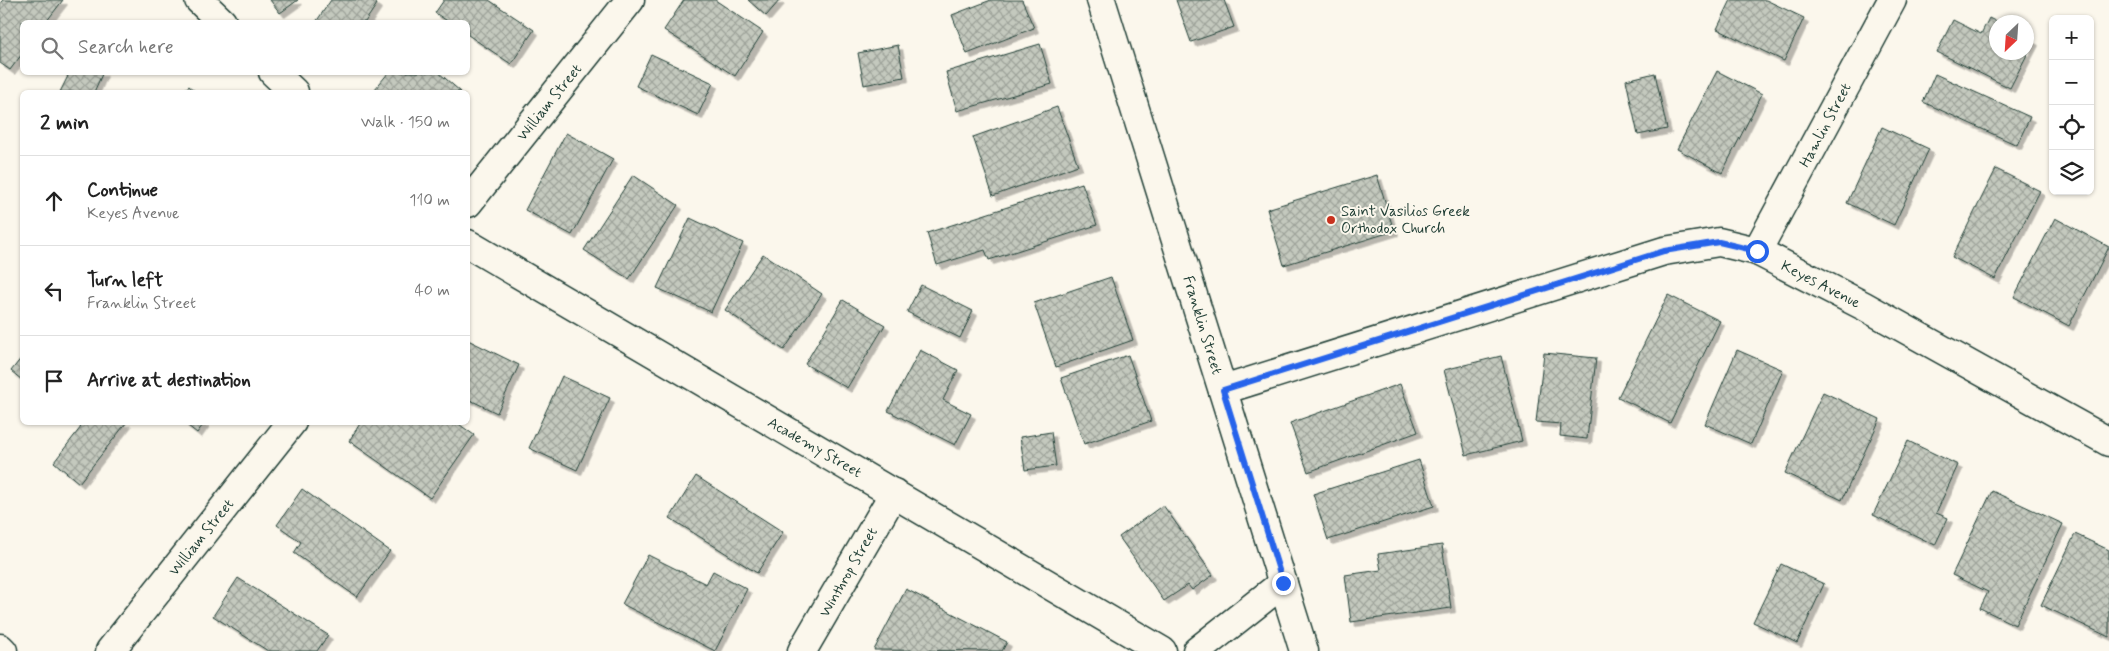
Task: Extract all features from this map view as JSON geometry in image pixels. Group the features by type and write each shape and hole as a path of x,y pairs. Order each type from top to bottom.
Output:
{"street":[{"path":"199,0 220,20"},
{"name":"William Street","path":"470,200 630,0"},
{"name":"Franklin Street","path":"1101,0 1304,651"},
{"name":"Hamlin Street","path":"1757,251 1892,0"},
{"path":"276,75 292,90"},
{"name":"Keyes Avenue","path":"1223,390 1664,251 1719,242 1757,251 1864,306 2109,442"},
{"name":"Academy Street","path":"470,245 1162,651"},
{"name":"William Street","path":"110,651 290,425"},
{"name":"Winthrop Street","path":"802,651 894,493"},
{"path":"1198,651 1283,583"},
{"path":"0,648 3,651"}],"building":[{"path":"3,0 63,0 48,20 20,20 20,57 10,70 0,63 0,3"},
{"path":"270,0 298,0 280,13"},
{"path":"331,0 372,0 377,4 366,20 317,20"},
{"path":"444,0 489,0 534,30 511,64 470,36 470,20 446,20 435,13"},
{"path":"684,0 715,0 763,32 735,76 664,30"},
{"path":"748,0 780,0 766,16"},
{"path":"991,0 1022,0 1034,28 967,54 952,15"},
{"path":"1176,0 1224,0 1234,27 1191,42"},
{"path":"1731,0 1766,0 1804,18 1784,61 1717,29"},
{"path":"1989,18 1989,60 2024,60 2010,88 1937,52 1953,20 1981,34"},
{"path":"1040,44 1052,84 957,111 946,72"},
{"path":"898,45 904,77 864,85 858,53"},
{"path":"651,54 713,83 698,115 636,86"},
{"path":"1717,71 1762,94 1722,173 1677,149"},
{"path":"1655,73 1667,129 1638,135 1626,80"},
{"path":"1935,74 2030,117 2017,145 1923,102"},
{"path":"66,75 102,75 95,90 61,90 68,76"},
{"path":"387,75 441,75 459,90 376,90 375,89"},
{"path":"189,86 194,90 184,90"},
{"path":"1057,107 1078,165 993,196 973,137"},
{"path":"1882,127 1929,149 1894,225 1847,203"},
{"path":"566,133 613,159 572,235 525,210"},
{"path":"1996,169 2040,191 1995,279 1952,257"},
{"path":"633,175 678,205 629,279 584,250"},
{"name":"Saint Vasilios Greek Orthodox Church","path":"1377,175 1394,231 1284,265 1267,209"},
{"path":"1082,183 1097,225 989,260 985,250 937,265 927,233"},
{"path":"690,218 743,243 711,312 657,288"},
{"path":"2055,218 2109,247 2069,326 2014,297"},
{"path":"763,254 822,294 784,350 725,310"},
{"path":"1111,277 1133,340 1056,367 1034,303"},
{"path":"921,285 973,311 960,338 907,312"},
{"path":"1668,295 1720,321 1670,423 1618,397"},
{"path":"843,300 885,325 847,388 805,364"},
{"path":"470,341 519,365 497,413 470,400"},
{"path":"920,350 958,370 943,400 971,414 955,445 888,411"},
{"path":"1737,350 1783,370 1751,444 1705,424"},
{"path":"1544,353 1596,358 1587,439 1560,436 1561,424 1536,422"},
{"path":"1128,355 1151,421 1084,444 1061,378"},
{"path":"1501,356 1522,441 1466,455 1444,370"},
{"path":"20,360 20,378 11,371"},
{"path":"562,376 610,398 577,470 529,448"},
{"path":"1400,384 1418,432 1308,472 1290,423"},
{"path":"1823,392 1880,419 1842,500 1785,473"},
{"path":"79,425 125,425 79,483 54,462 81,427"},
{"path":"187,425 203,425 197,433"},
{"path":"359,425 460,425 474,435 430,498 349,441"},
{"path":"1051,432 1056,466 1025,470 1020,437"},
{"path":"1908,441 1958,465 1936,513 1948,518 1935,545 1873,515"},
{"path":"1419,460 1434,506 1328,540 1313,494"},
{"path":"696,476 783,532 757,573 670,518"},
{"path":"302,489 390,551 357,597 294,553 301,542 277,525"},
{"path":"1992,491 2063,524 2015,625 1980,608 1988,592 1952,575"},
{"path":"1163,505 1213,575 1192,590 1188,585 1164,601 1119,537"},
{"path":"2075,534 2109,550 2109,637 2041,605"},
{"path":"1442,545 1451,608 1351,622 1345,575 1381,570 1378,554"},
{"path":"648,555 706,584 713,571 747,589 715,651 622,604"},
{"path":"1781,564 1824,584 1797,643 1753,622"},
{"path":"238,578 328,635 317,651 268,651 213,616"},
{"path":"906,589 1007,642 1002,651 874,650"}],"place":[{"name":"Saint Vasilios Greek Orthodox Church","path":"1331,220"}],"route":[{"path":"1283,583 1223,390 1664,251 1719,242 1757,251"}]}
